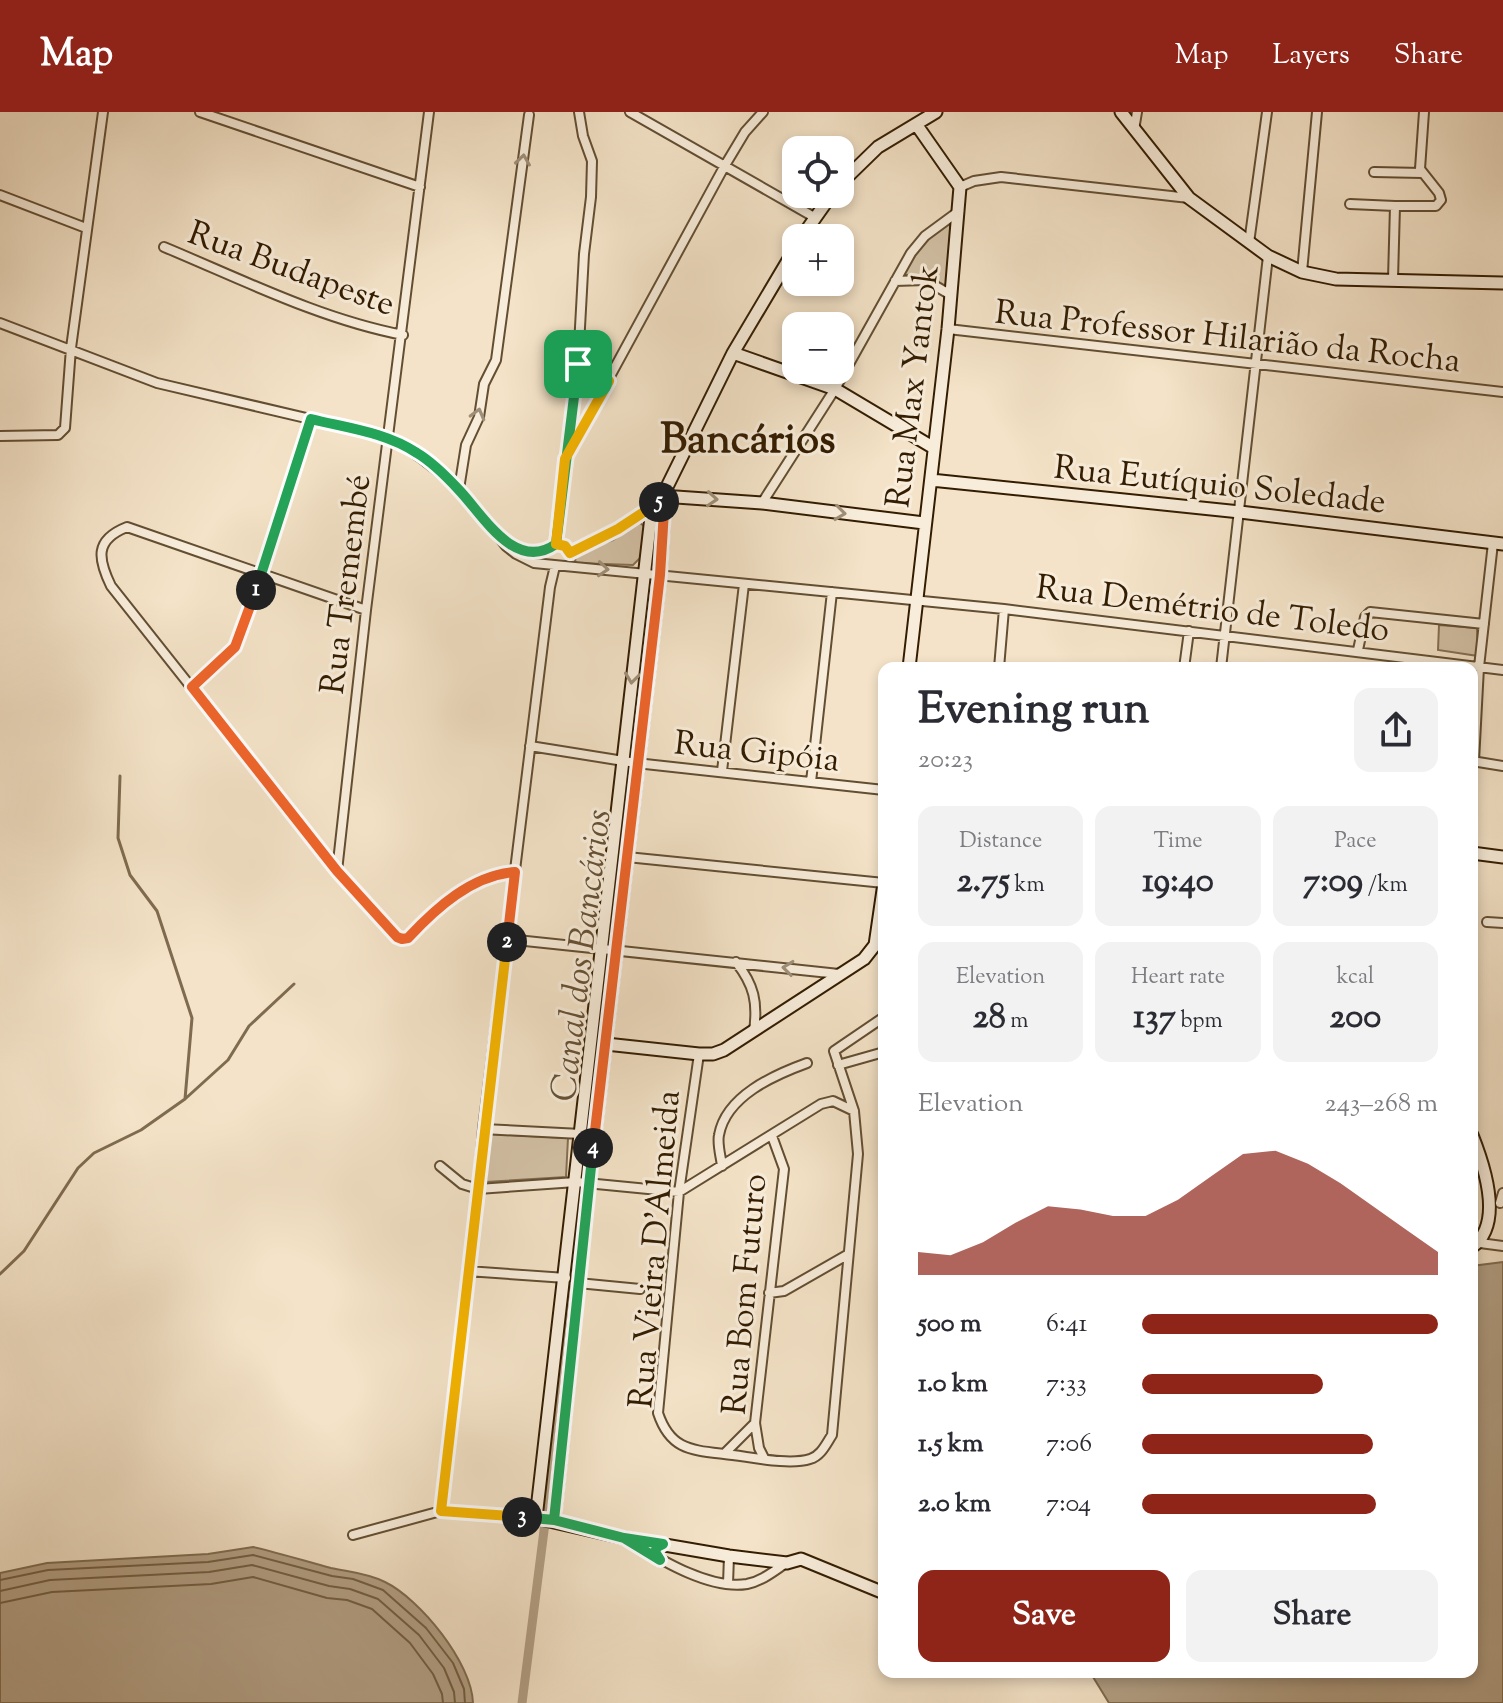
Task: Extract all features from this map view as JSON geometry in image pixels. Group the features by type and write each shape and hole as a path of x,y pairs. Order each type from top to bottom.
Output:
{"street":[{"path":"0,436 58,435 65,428 71,348 103,112"},
{"path":"200,112 420,187"},
{"name":"Rua Tremembé","path":"337,871 366,610 429,112"},
{"path":"556,566 548,558 553,547 578,364 592,161 579,112"},
{"path":"630,112 814,217"},
{"path":"565,459 724,167 745,132 763,112"},
{"path":"854,170 878,147 936,112"},
{"path":"1121,112 1189,198 1268,256 1302,272 1336,279 1503,283"},
{"path":"1134,130 1137,112"},
{"path":"1249,243 1267,112"},
{"path":"1302,272 1317,112"},
{"path":"1350,204 1440,204 1439,193 1422,173 1420,158 1424,112"},
{"path":"459,489 466,445 479,417 484,384 496,360 529,115"},
{"path":"916,124 960,187 974,181 1001,177 1189,198"},
{"path":"1374,172 1422,173"},
{"name":"Rua Max Yantok","path":"910,662 948,329 960,187"},
{"path":"0,195 86,228"},
{"path":"1393,279 1395,206"},
{"path":"810,224 821,208"},
{"path":"762,503 835,389 911,253 925,236 959,210"},
{"name":"Rua Budapeste","path":"164,247 312,307 372,329 403,335"},
{"path":"1222,662 1268,256"},
{"path":"537,1518 566,1278 606,1044 622,761 644,572 659,504 733,353 782,271"},
{"path":"895,281 925,280 951,295"},
{"name":"Rua Demétrio de Toledo","path":"0,323 157,383 387,437 419,454 459,489 500,539 516,554 534,563 1004,609 1443,662"},
{"name":"Rua Professor Hilarião da Rocha","path":"948,329 1503,392"},
{"path":"733,353 835,389 934,448"},
{"path":"578,364 609,381"},
{"path":"192,687 235,647 262,575 311,419"},
{"name":"Rua Eutíquio Soledade","path":"931,480 1498,543"},
{"path":"570,553 659,504 762,503 924,523"},
{"path":"553,1520 578,1283 583,1182 581,1134 609,950 627,857 660,575 659,504"},
{"path":"366,610 127,527 103,545 100,553 102,567 111,586 337,871 397,937 408,938 434,910 486,878 515,872"},
{"path":"500,539 523,551 565,546 570,553 569,561 556,566"},
{"path":"1478,683 1498,543"},
{"path":"441,1511 483,1129 550,587 556,566"},
{"path":"722,771 744,584"},
{"path":"811,782 832,592"},
{"path":"1000,662 1004,609"},
{"path":"1358,650 1365,617 1370,612 1484,624"},
{"path":"1185,662 1189,631"},
{"name":"Rua Demétrio de Toledo","path":"1479,667 1503,670"},
{"name":"Rua Gipóia","path":"530,746 637,763 878,789"},
{"path":"1478,762 1503,766"},
{"path":"1478,854 1503,857"},
{"path":"627,857 878,882"},
{"path":"1487,922 1503,923"},
{"path":"606,1044 699,1054 724,1050 864,959 875,945 878,924"},
{"path":"507,939 840,974"},
{"path":"736,962 755,995 754,1031"},
{"path":"769,1293 784,1291 847,1255 858,1154 854,1111 834,1051 878,1021"},
{"name":"Rua Vieira D'Almeida","path":"699,1054 679,1192 658,1413 663,1428 674,1441 690,1450 764,1458 811,1459 821,1452 832,1435 847,1255"},
{"path":"838,1065 878,1054"},
{"path":"722,1166 718,1137 733,1108 752,1088 775,1074 807,1063"},
{"path":"440,1166 462,1184 478,1189 583,1182 679,1192 821,1104 833,1101 854,1111"},
{"path":"483,1129 581,1134"},
{"name":"Rua Bom Futuro","path":"764,1458 755,1423 784,1169 772,1136"},
{"path":"1478,1148 1501,1198 1497,1224 1478,1243"},
{"path":"1478,1245 1503,1246"},
{"path":"467,1271 566,1278"},
{"path":"578,1283 640,1289"},
{"path":"724,1454 755,1423"},
{"path":"353,1535 441,1511 553,1520 624,1538 787,1563"},
{"path":"624,1538 660,1560 728,1584 759,1580 787,1563 801,1559 878,1591"},
{"path":"660,1560 655,1552 663,1544"},
{"path":"728,1584 729,1556"}],"shaded area":[{"path":"944,224 953,226 949,276 945,286 924,276 901,275 907,261"},
{"path":"639,522 645,527 641,557 633,565 575,563 576,553 613,540"},
{"path":"1439,625 1477,628 1478,656 1438,650"},
{"path":"489,1134 568,1138 566,1177 486,1182"}],"water":[{"path":"1503,1262 1503,1703 1109,1703 1094,1678 1478,1678 1478,1265"},
{"path":"253,1547 372,1577 399,1590 428,1617 454,1652 464,1670 473,1703 0,1703 0,1573 47,1563 208,1554"}],"waterway":[{"name":"Canal dos Bancários","path":"637,687 648,595"},
{"path":"120,776 118,838 130,875 157,911 192,1018 185,1099"},
{"name":"Canal dos Bancários","path":"522,1703 546,1515 626,781"},
{"path":"0,1274 24,1251 78,1168 94,1153 141,1130 185,1099 228,1060 249,1026 294,984"}],"district":[{"name":"Bancários","path":"748,437"}],"route":[{"path":"578,364 565,459 556,544 549,549 523,551 500,539 459,489 419,454 387,437 311,419 238,642 192,687 337,871 397,937 408,938 434,910 486,878 515,872 441,1511 554,1520 624,1538 660,1560 655,1552 663,1544 624,1538 554,1520 589,1182 660,575 664,511 660,501 618,529 570,553 565,546 556,544 565,459 609,381 578,364"}]}
